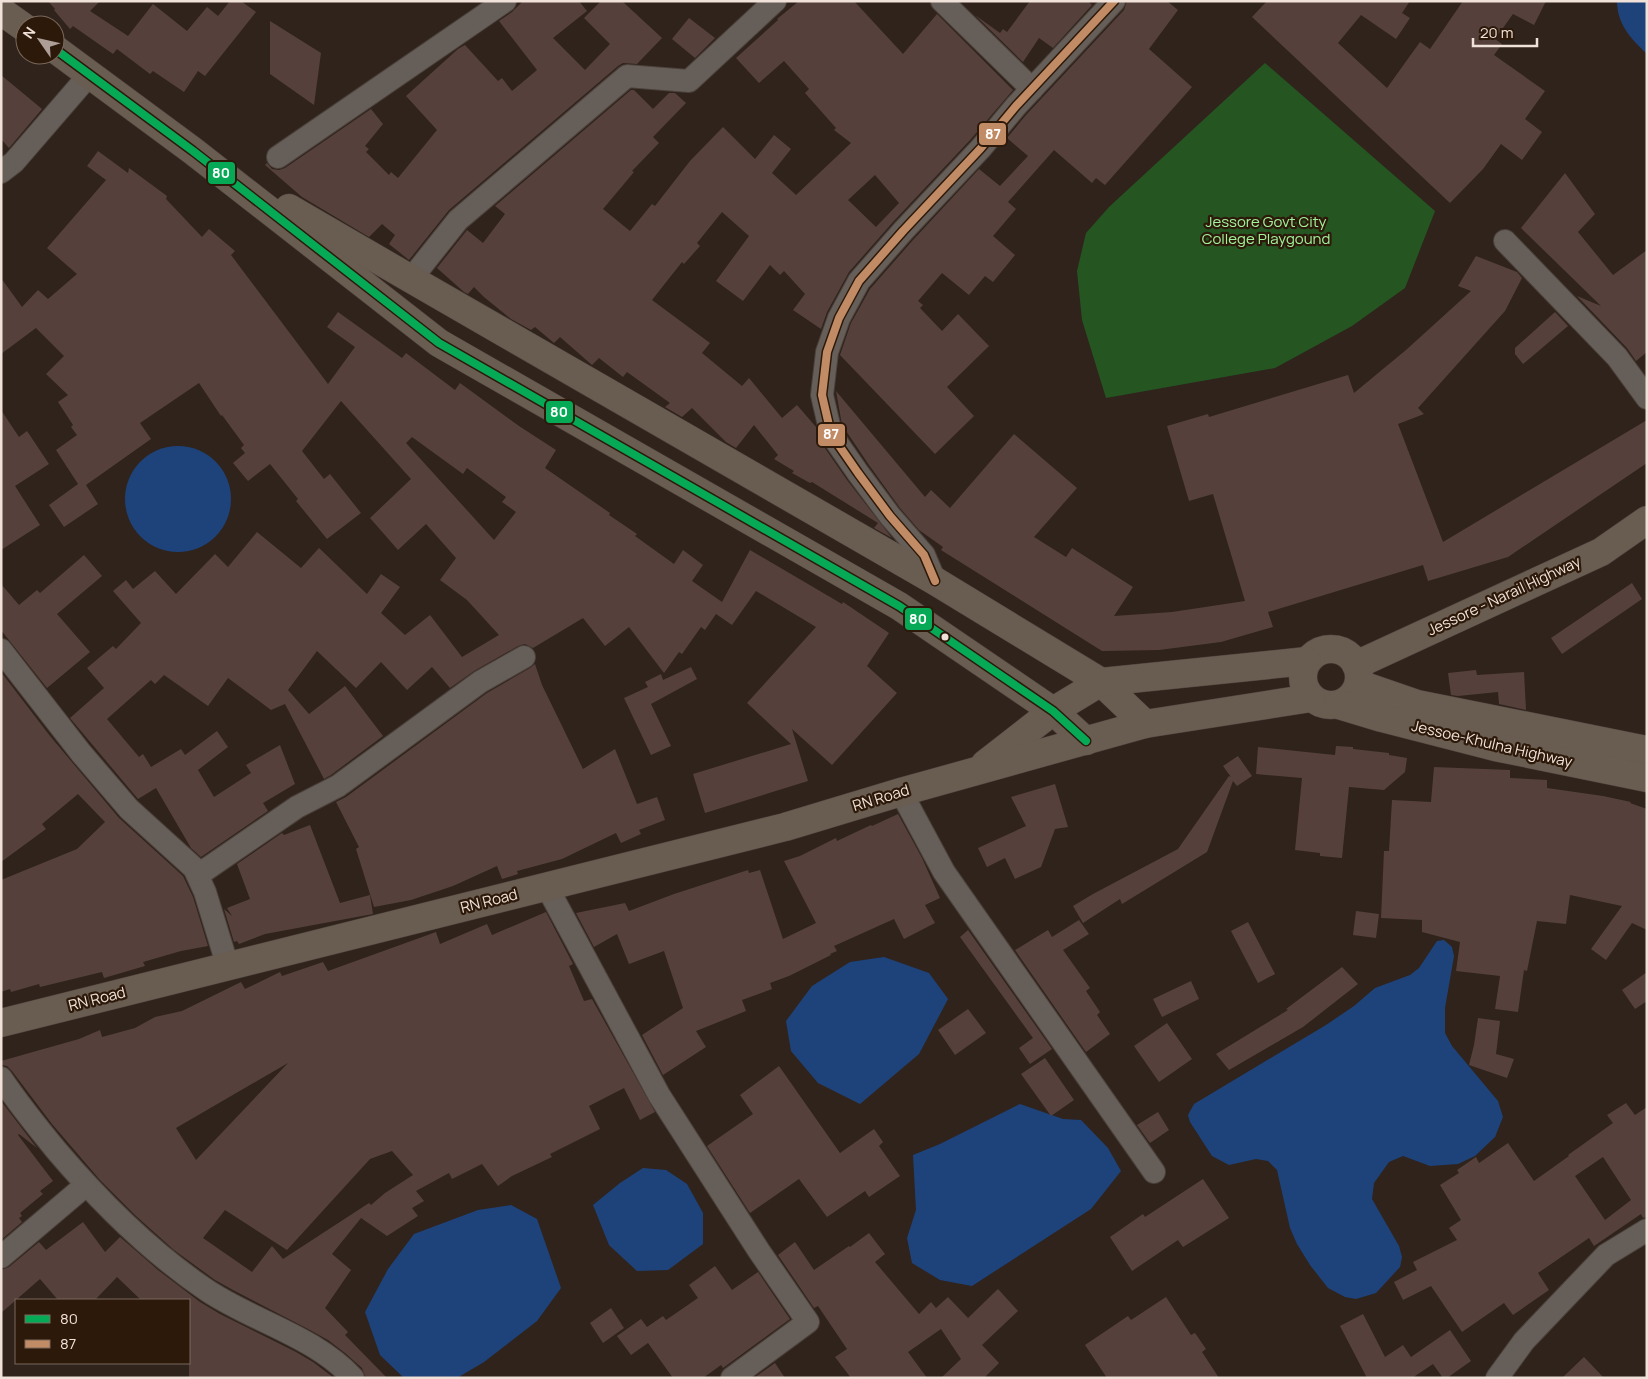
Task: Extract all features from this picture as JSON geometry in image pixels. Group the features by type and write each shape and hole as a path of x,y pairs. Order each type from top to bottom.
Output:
{"highway":[{"path":"1,11 15,21"},
{"path":"65,56 193,151 440,343 898,606 1053,711 1086,741 1145,724 1311,698"},
{"path":"193,151 411,280 935,580 1101,682 1145,724"},
{"name":"Jessore - Narail Highway","path":"1358,674 1542,578 1600,552 1647,520"},
{"path":"1333,648 1350,656 1358,674 1354,693 1348,700 1339,705 1319,704 1305,690 1302,680 1307,661 1314,654 1333,648"},
{"path":"1053,711 1101,682 1307,661"},
{"name":"Jessoe-Khulna Highway","path":"1358,674 1417,704 1647,750"},
{"name":"Jessoe-Khulna Highway","path":"1339,705 1495,747 1647,778"},
{"name":"RN Road","path":"976,771 1053,711"},
{"name":"RN Road","path":"1,1023 785,827 901,792 1086,741"}],"street":[{"path":"278,157 505,1"},
{"path":"411,280 458,220 627,76 688,80 775,1"},
{"path":"942,1 1032,89"},
{"path":"935,580 924,554 890,516 832,434 822,395 827,352 838,318 859,281 981,148 1016,106 1114,1"},
{"path":"1,172 14,162 90,74"},
{"path":"1505,241 1618,357 1647,398"},
{"path":"1,650 81,753 129,809 194,868 205,892 228,966"},
{"path":"198,875 297,807 338,786 480,682 524,657"},
{"path":"901,792 944,872 1154,1172"},
{"path":"547,887 659,1095 759,1251 808,1322 732,1378"},
{"path":"1,1078 32,1122 86,1186 153,1250 208,1291 255,1318 313,1346 353,1378"},
{"path":"1,1256 86,1186"},
{"path":"1496,1378 1524,1341 1606,1255 1647,1230"}],"green space":[{"name":"Jessore Govt City College Playgound","path":"1265,63 1435,211 1405,288 1352,326 1275,368 1106,398 1082,320 1077,271 1086,233 1109,207"}],"water":[{"path":"1617,1 1647,1 1647,54 1630,37 1622,24"},
{"path":"178,446 198,450 216,461 227,479 231,499 227,519 216,537 198,548 178,552 158,548 140,537 129,519 125,499 129,479 140,461 158,450"},
{"path":"1444,940 1452,947 1454,956 1445,1008 1445,1033 1452,1046 1498,1101 1503,1117 1495,1137 1475,1156 1458,1164 1430,1166 1403,1156 1389,1162 1374,1183 1372,1199 1399,1246 1402,1257 1400,1267 1376,1293 1356,1299 1345,1297 1328,1288 1297,1244 1290,1228 1277,1170 1268,1161 1256,1159 1229,1165 1212,1156 1190,1122 1188,1115 1194,1104 1326,1025 1354,1006 1375,988 1410,975 1419,968 1437,941"},
{"path":"884,957 929,973 948,999 919,1054 860,1104 818,1083 791,1051 786,1021 812,986 850,962"},
{"path":"1020,1104 1063,1119 1081,1120 1108,1148 1121,1171 1091,1209 972,1286 940,1280 912,1263 907,1238 916,1210 913,1155 940,1144"},
{"path":"643,1168 666,1170 687,1184 703,1213 703,1244 668,1270 637,1271 609,1245 593,1205 620,1183"},
{"path":"511,1205 537,1219 561,1288 537,1321 484,1362 457,1378 404,1378 380,1355 365,1312 388,1269 414,1234 478,1210"}],"building":[{"path":"48,1 100,1 90,11 128,36 153,4 187,31 207,7 218,16 230,1 241,1 256,12 205,76 198,71 184,92 153,71 150,74 117,49 113,54 73,26 70,29 65,23 65,15 58,15"},
{"path":"523,1 579,1 587,11 553,38 585,70 610,44 584,18 601,1 622,1 662,38 637,64 623,63 618,66 449,210 409,260 389,244 395,235 382,224 369,237 302,197 265,165 267,163 272,169 279,170 285,168 371,109 383,124 365,146 369,149 366,152 389,175 391,172 398,178 437,130 406,96 458,49 465,45 498,81 502,78 512,91 537,70 499,21"},
{"path":"799,1 854,1 903,54 937,14 1013,90 971,139 849,272 827,312 821,329 793,310 805,294 784,271 780,275 770,265 743,301 716,281 749,236 722,212 697,243 700,246 684,264 682,262 652,300 710,343 702,353 742,386 749,378 782,418 797,405 816,427 820,441 847,480 892,538 874,528 878,523 812,482 810,483 792,473 794,471 774,459 778,455 754,425 736,448 726,442 692,408 682,417 665,407 670,403 627,372 623,377 599,358 592,365 560,337 554,343 535,327 531,330 511,319 474,287 468,294 464,292 437,268 467,230 483,243 505,214 495,206 631,90 634,90 653,109 669,93 675,93 686,103 653,137 659,143 632,171 634,172 603,209 630,231 652,204 655,206 690,161 723,127 755,159 774,135 791,149 772,173 796,195 851,143 834,130 836,128 805,93 809,89 784,61 759,83 736,58","holes":["875,175 899,203 876,227 848,200"]},
{"path":"1030,1 1088,1 1092,5 1053,48 1039,38 1023,62 975,15 1000,33 1003,29 1007,32"},
{"path":"1127,1 1167,1 1178,10 1149,49 1192,87 1105,185 1096,178 1092,183 1054,150 1008,202 1016,209 993,236 1015,255 993,282 985,276 969,295 942,273 918,301 923,305 920,308 942,331 958,314 989,346 947,387 974,416 935,454 840,355 851,323 870,289 979,169 1000,186 1028,156 1007,138 1124,10"},
{"path":"1267,1 1410,1 1402,13 1410,18 1396,39 1361,15 1338,43 1387,88 1420,42 1430,49 1463,1 1546,1 1534,25 1513,14 1495,39 1502,44 1494,55 1545,91 1525,119 1542,132 1522,160 1501,144 1483,169 1450,203 1252,17"},
{"path":"689,18 715,38 695,58 672,39"},
{"path":"270,21 321,53 314,105 270,74"},
{"path":"1,75 42,109 9,148 1,139"},
{"path":"98,151 128,173 129,168 167,196 166,199 202,237 209,229 235,251 231,255 328,384 355,347 327,327 338,312 402,358 406,353 455,390 460,383 556,450 545,468 610,513 609,515 637,534 635,536 674,564 683,550 703,565 692,581 722,602 750,550 842,604 843,602 889,633 867,666 897,693 832,765 792,729 808,781 705,813 693,774 791,744 747,703 816,627 756,591 732,625 716,614 705,630 701,627 682,654 679,652 664,673 629,627 605,646 583,618 533,648 525,644 518,646 474,671 450,688 432,667 407,690 381,662 356,688 317,651 288,690 309,714 345,686 383,736 324,779 285,704 271,710 228,678 208,706 164,675 155,684 151,680 107,719 139,757 143,754 151,767 181,749 185,755 217,731 228,747 198,770 214,797 251,773 246,765 280,745 295,784 263,803 268,811 201,857 191,848 156,788 138,799 70,718 104,688 87,668 113,646 116,649 141,623 113,591 126,580 133,589 155,571 176,594 215,554 228,567 257,532 301,568 319,548 367,594 381,574 400,587 381,613 405,635 430,615 462,657 499,635 467,600 440,580 456,558 426,524 398,550 370,518 411,479 341,401 302,451 324,479 330,474 361,513 327,539 296,501 298,499 270,464 248,481 233,463 245,453 241,448 244,445 221,416 199,383 140,423 151,439 86,485 98,504 64,527 49,505 78,484 56,450 77,435 71,427 73,425 58,402 68,395 46,374 64,356 36,328 1,354 1,278 22,307 38,290 48,299 77,274 47,248 106,180 87,166","holes":["412,437 463,474 467,468 506,497 502,502 516,512 494,540 406,443"]},
{"path":"1565,173 1595,214 1578,232 1613,275 1647,250 1647,352 1636,361 1627,348 1577,296 1601,306 1521,228"},
{"path":"1476,256 1517,272 1522,278 1505,311 1418,408 1424,414 1398,424 1443,542 1647,420 1647,463 1508,557 1428,581 1423,565 1268,612 1273,627 1221,642 1159,650 1102,651 941,550 943,547 919,530 900,508 842,425 836,391 925,497 931,490 950,508 1014,434 1077,488 1034,537 1066,557 1072,548 1133,587 1114,616 1172,612 1245,601 1213,494 1189,501 1167,426 1208,414 1209,417 1348,375 1354,393 1406,350 1471,291 1458,286"},
{"path":"1555,312 1568,326 1523,364 1515,354 1515,348"},
{"path":"1,410 19,437 27,431 49,464 15,486 40,525 1,550"},
{"path":"84,555 102,576 57,614 90,652 47,688 1,630 1,584 19,605 37,590 40,593"},
{"path":"1632,583 1642,599 1562,654 1551,638"},
{"path":"535,664 542,685 583,769 615,749 637,804 657,797 665,820 639,830 641,834 621,843 616,833 562,859 517,871 518,874 502,879 497,866 453,886 411,900 374,907 356,849 359,847 336,802 346,797 487,693"},
{"path":"691,667 697,679 651,704 671,746 651,755 624,698 648,687 645,682 661,674 663,680"},
{"path":"1476,670 1477,675 1524,672 1526,710 1499,704 1498,692 1451,695 1448,673"},
{"path":"1,672 50,736 119,818 183,876 193,897 208,946 181,951 143,962 145,966 104,978 102,972 40,987 39,984 11,992 10,989 1,992 1,880 77,849 105,822 78,794 42,824 46,829 1,862"},
{"path":"1336,746 1389,753 1389,755 1407,758 1405,772 1384,790 1349,787 1342,858 1320,856 1320,853 1295,850 1302,778 1256,774 1258,747 1335,755"},
{"path":"1238,756 1252,776 1237,786 1233,781 1207,852 1122,904 1120,899 1083,923 1073,906 1178,849 1229,776 1231,777 1223,766"},
{"path":"1434,767 1510,770 1510,778 1547,780 1547,788 1603,796 1631,802 1647,809 1647,930 1632,923 1606,960 1591,949 1622,906 1570,895 1566,924 1537,921 1527,971 1524,970 1518,1012 1495,1009 1500,976 1456,971 1460,942 1422,932 1422,920 1381,918 1384,851 1389,851 1392,800 1431,802"},
{"path":"1055,784 1068,827 1055,829 1041,867 1015,879 1005,858 987,867 978,848 1026,826 1011,797"},
{"path":"898,814 922,858 940,898 925,905 935,923 904,939 894,919 834,946 837,951 831,955 789,976 770,983 772,989 742,1000 746,1011 696,1031 706,1047 663,1075 642,1035 683,1008 664,951 629,964 617,934 594,947 576,913 625,903 629,911 748,870 749,873 760,870 783,939 816,923 784,861 800,856 836,838 837,841"},
{"path":"310,825 340,903 370,895 373,914 265,934 239,944 237,941 234,942 224,909 232,916 227,908 250,899 237,864 282,833 284,835"},
{"path":"1356,911 1379,914 1376,938 1353,935"},
{"path":"546,912 573,964 569,966 584,1001 592,999 655,1112 640,1120 624,1088 589,1106 600,1129 550,1154 552,1157 512,1176 498,1186 482,1164 452,1179 449,1173 416,1191 424,1201 412,1208 418,1216 387,1236 361,1218 332,1254 351,1270 325,1308 348,1332 345,1335 387,1378 366,1378 362,1368 328,1340 215,1280 174,1250 100,1180 52,1124 12,1071 7,1066 1,1065 1,1061 79,1039 100,1030 102,1037 135,1028 155,1017 182,1011 241,982 245,989 280,972 282,976 323,962 328,971 436,932 440,944 487,924 492,935","holes":["288,1063 196,1160 176,1128","392,1151 413,1175 385,1193 371,1205 369,1203 283,1259 272,1246 252,1272 203,1238 225,1210 287,1250 370,1159"]},
{"path":"1079,920 1089,934 1063,950 1090,988 1086,991 1100,1012 1097,1015 1110,1034 1086,1052 1015,950 1048,930 1052,937"},
{"path":"1248,922 1275,974 1258,983 1231,931"},
{"path":"968,930 1052,1049 1030,1064 1019,1048 1033,1038 960,937"},
{"path":"1342,967 1358,984 1303,1027 1229,1070 1216,1054 1288,1010 1286,1009"},
{"path":"1647,972 1647,1001 1635,1009 1622,990"},
{"path":"1191,981 1199,999 1162,1017 1153,999"},
{"path":"968,1009 986,1033 955,1055 938,1030"},
{"path":"1478,1018 1500,1021 1496,1054 1514,1059 1507,1078 1469,1065"},
{"path":"1167,1023 1192,1059 1159,1082 1134,1046"},
{"path":"1045,1058 1074,1100 1051,1116 1021,1074"},
{"path":"779,1066 840,1153 874,1129 883,1142 879,1146 900,1176 869,1197 865,1191 827,1217 799,1179 750,1213 707,1146 753,1114 740,1095"},
{"path":"1,1101 37,1148 18,1135 53,1181 40,1191 43,1194 20,1213 22,1216 19,1218 22,1222 1,1240"},
{"path":"1626,1103 1635,1115 1647,1107 1647,1217 1643,1218 1641,1214 1594,1246 1589,1238 1538,1273 1549,1290 1513,1315 1504,1303 1462,1332 1431,1286 1403,1300 1394,1282 1417,1270 1413,1262 1457,1240 1449,1228 1461,1220 1440,1185 1459,1173 1457,1170 1476,1157 1479,1163 1508,1143 1534,1181 1613,1123 1607,1115","holes":["1603,1157 1631,1200 1605,1220 1575,1176"]},
{"path":"1158,1112 1169,1130 1150,1143 1137,1125"},
{"path":"1203,1179 1229,1218 1183,1247 1178,1240 1132,1271 1110,1237 1143,1214 1145,1217"},
{"path":"83,1222 105,1252 120,1237 158,1270 200,1302 296,1352 334,1378 189,1378 190,1299 140,1299 117,1277 96,1299 57,1299 40,1279 1,1313 1,1270 9,1267 39,1242 46,1250"},
{"path":"869,1233 885,1254 875,1262 919,1314 931,1302 936,1308 948,1297 968,1318 998,1289 1018,1311 982,1345 999,1363 984,1378 941,1378 961,1359 941,1329 908,1352 927,1378 851,1378 835,1357 847,1349 818,1306 814,1308 778,1255 795,1242 814,1270"},
{"path":"715,1266 732,1290 758,1272 790,1319 723,1368 721,1365 703,1378 673,1378 648,1343 631,1355 617,1336 641,1319 647,1327 663,1316 666,1320 698,1298 689,1285"},
{"path":"1166,1297 1191,1335 1195,1333 1206,1349 1202,1352 1219,1378 1107,1378 1085,1345 1128,1316 1131,1320"},
{"path":"611,1308 624,1328 603,1343 590,1323"},
{"path":"1363,1314 1385,1357 1403,1345 1411,1357 1450,1330 1471,1361 1447,1378 1443,1378 1433,1364 1412,1378 1367,1378 1340,1326"},
{"path":"1584,1357 1604,1378 1562,1378"},
{"path":"775,1363 785,1378 754,1378"}],"transit line":[{"name":"87","path":"935,581 924,555 890,516 831,434 822,395 827,352 839,318 859,281 981,148 1016,106 1114,1"},
{"name":"80","path":"65,56 193,151 439,343 899,606 1053,711 1086,741"}]}
